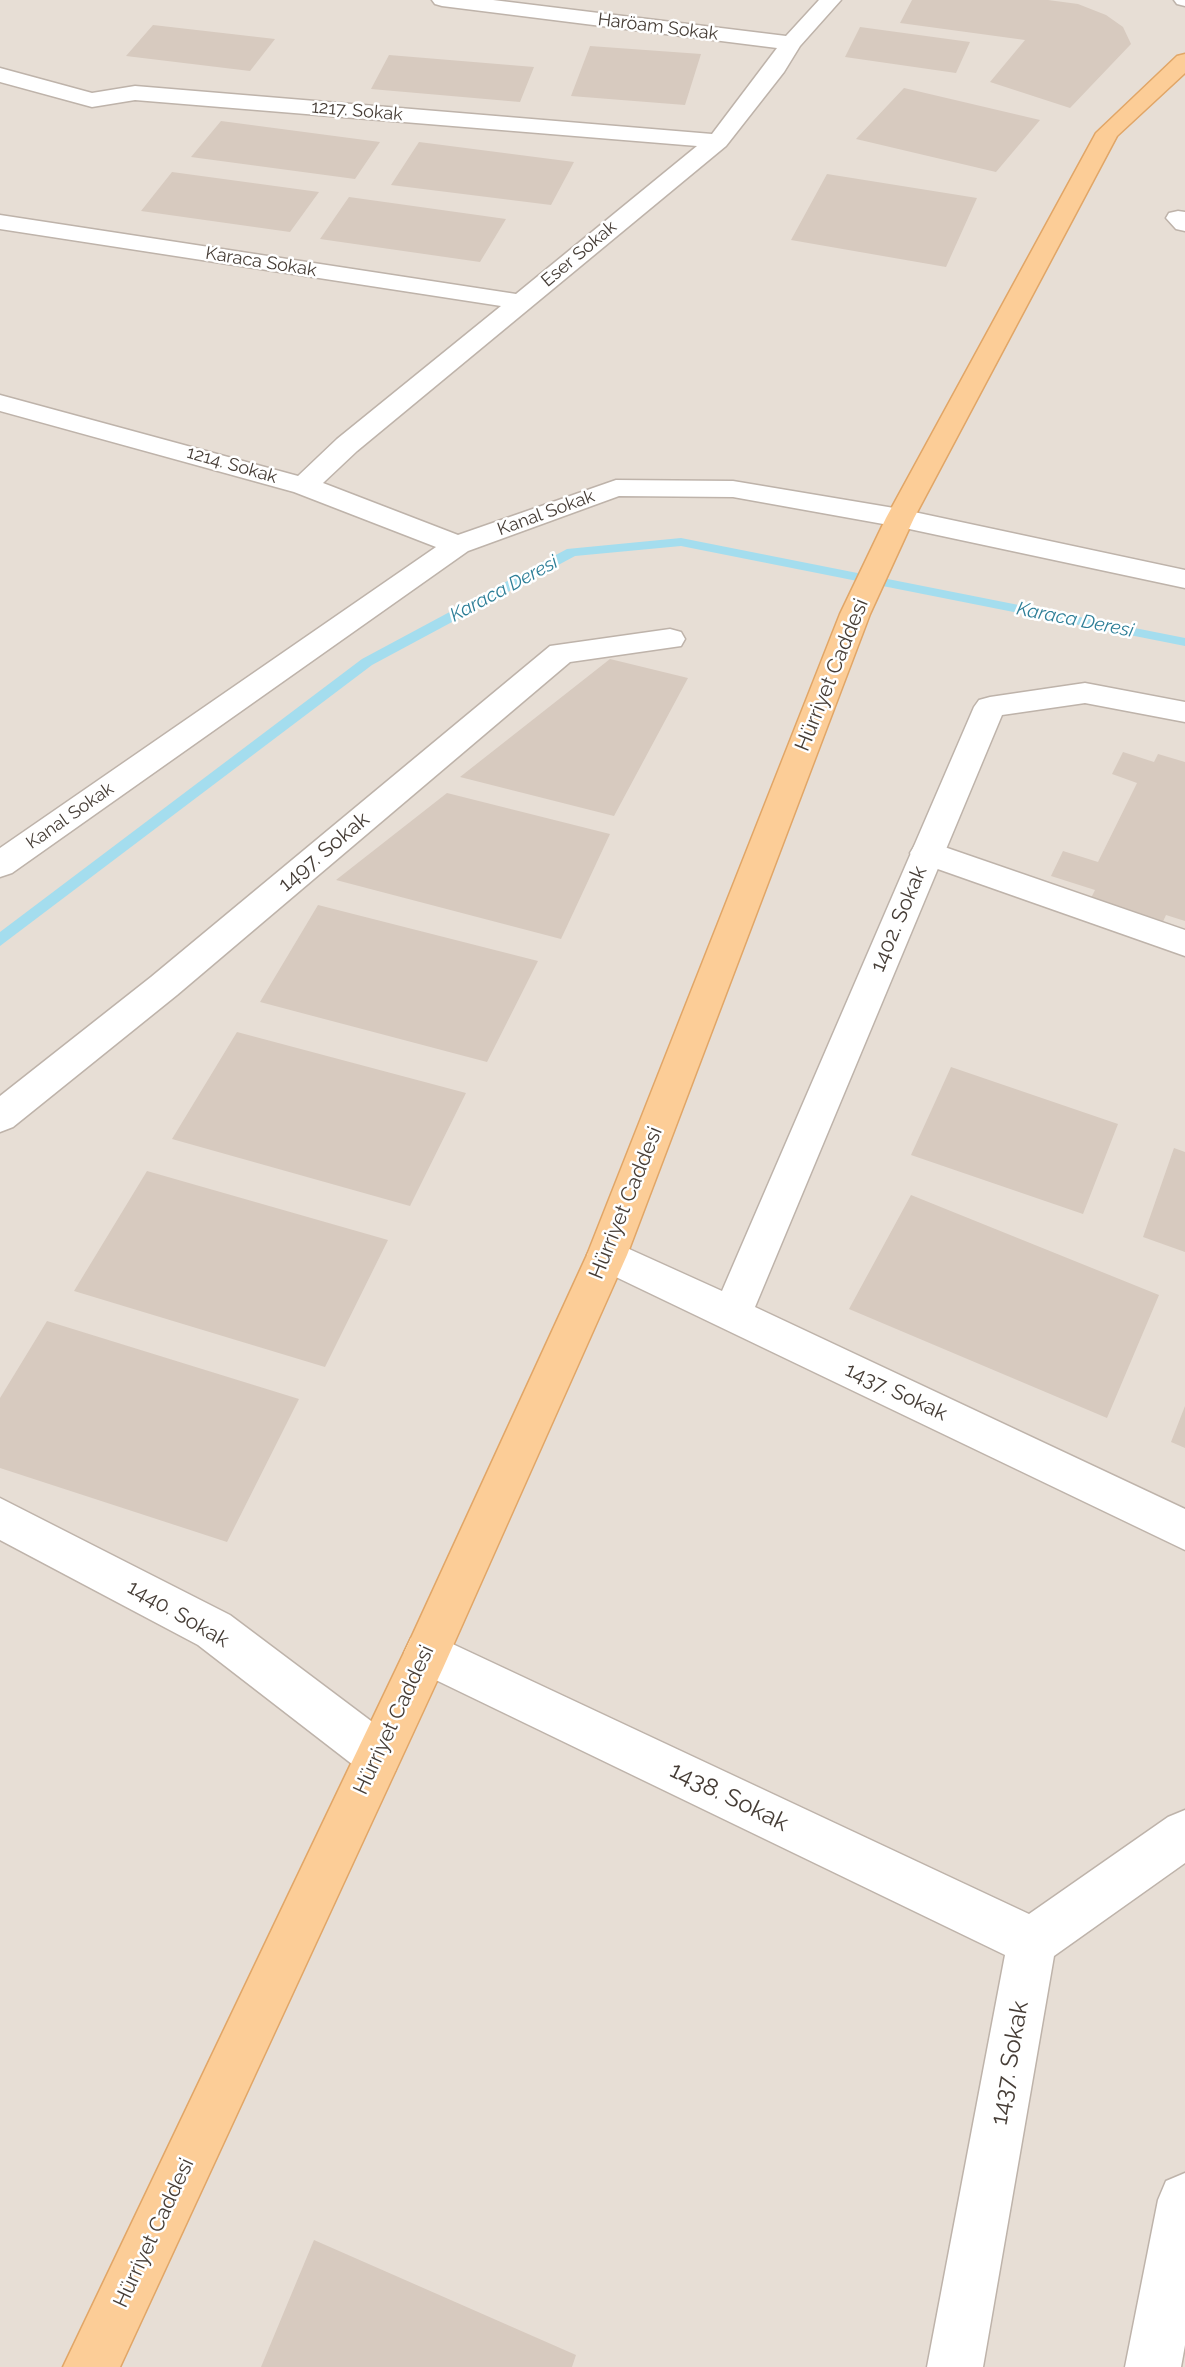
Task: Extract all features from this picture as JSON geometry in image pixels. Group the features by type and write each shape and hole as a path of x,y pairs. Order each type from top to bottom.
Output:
{"main road":[{"name":"Hürriyet Caddesi","path":"91,2367 427,1653 607,1255 855,614 894,531 1107,133 1185,61"}],"street":[{"name":"Haröam Sokak","path":"442,0 791,43"},
{"name":"Eser Sokak","path":"304,486 347,445 718,141 791,43 831,0"},
{"name":"1217. Sokak","path":"0,75 92,100 135,93 718,141"},
{"name":"Karaca Sokak","path":"0,222 522,302"},
{"name":"1214. Sokak","path":"0,403 304,486 458,545"},
{"name":"Kanal Sokak","path":"0,865 458,545 617,488 733,489 894,531 1185,579"},
{"name":"1497. Sokak","path":"0,1117 164,986 561,653 670,639"},
{"name":"1402. Sokak","path":"732,1314 990,707 1085,694 1185,712"},
{"path":"928,853 1185,943"},
{"name":"1437. Sokak","path":"607,1255 1185,1530"},
{"name":"1440. Sokak","path":"0,1518 214,1630 378,1755"},
{"name":"1438. Sokak","path":"427,1653 1032,1942"},
{"path":"1032,1942 1185,1834"},
{"name":"1437. Sokak","path":"955,2367 1032,1942"},
{"path":"1153,2367 1185,2200"}],"shaded area":[{"path":"0,0 1185,0 1185,2367 0,2367"}],"building":[{"path":"912,0 1048,0 1078,4 1106,15 1123,27 1131,44 1070,108 990,82 1025,40 900,23"},
{"path":"153,25 275,39 250,71 126,56"},
{"path":"860,27 970,42 956,73 845,57"},
{"path":"590,46 701,54 685,105 571,96"},
{"path":"389,55 534,67 520,102 371,89"},
{"path":"904,88 1040,120 996,172 856,139"},
{"path":"221,121 380,142 355,179 191,157"},
{"path":"419,142 574,162 551,205 391,185"},
{"path":"172,172 319,192 290,232 141,211"},
{"path":"827,174 977,198 946,267 791,240"},
{"path":"349,197 506,219 480,262 320,239"},
{"path":"610,659 688,678 614,816 460,777"},
{"path":"1123,752 1154,762 1158,754 1185,762 1185,921 1166,915 1160,928 1088,904 1095,890 1051,876 1063,851 1098,862 1137,783 1112,774"},
{"path":"447,793 610,834 561,939 336,880"},
{"path":"318,905 538,961 487,1062 260,1002"},
{"path":"237,1032 466,1093 410,1206 172,1139"},
{"path":"951,1067 1118,1124 1083,1214 911,1155"},
{"path":"1174,1148 1185,1152 1185,1252 1143,1237"},
{"path":"147,1171 388,1240 325,1367 74,1291"},
{"path":"911,1195 1159,1295 1107,1418 849,1309"},
{"path":"47,1321 299,1399 227,1542 0,1468 0,1398"},
{"path":"1185,1406 1185,1448 1171,1442"},
{"path":"314,2240 576,2355 572,2367 261,2367"}],"waterway":[{"name":"Karaca Deresi","path":"0,940 367,662 572,552 681,542 1185,642"}]}
